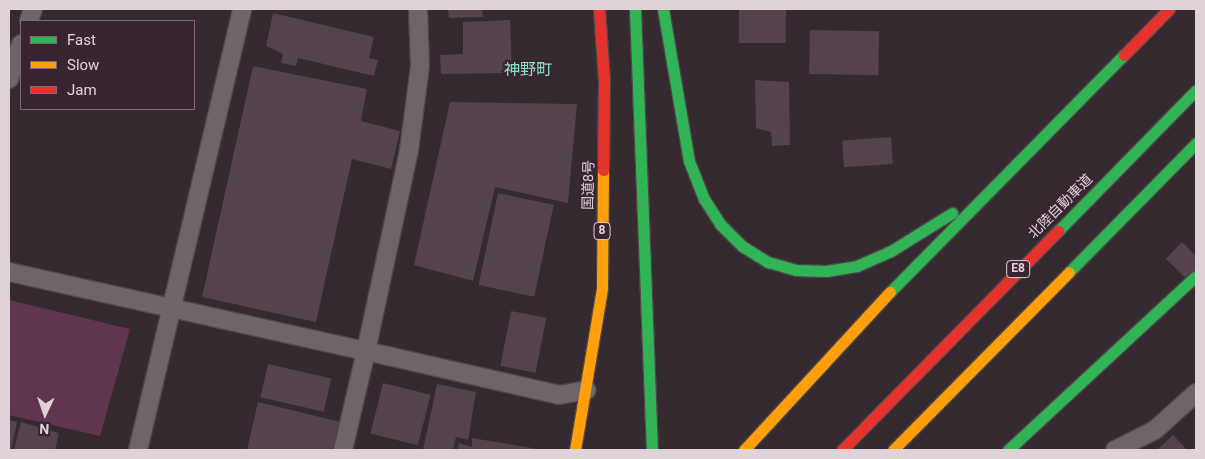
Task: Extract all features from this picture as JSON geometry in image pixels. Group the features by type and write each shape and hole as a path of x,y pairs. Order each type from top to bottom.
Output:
{"highway":[{"name":"国道8号","path":"575,450 602,288 604,80 599,9"},
{"path":"635,9 653,403 652,450"},
{"path":"663,9 689,161 704,199 720,224 742,246 768,262 796,270 826,271 857,266 891,251 997,182"},
{"path":"744,450 784,403 997,182 1169,9"},
{"name":"北陸自動車道","path":"842,450 1196,90"},
{"path":"893,450 1196,143"},
{"path":"1008,450 1196,276"}],"street":[{"path":"138,450 242,9"},
{"path":"343,450 409,150 420,66 418,9"},
{"path":"9,79 20,47"},
{"path":"9,272 559,395 586,390"},
{"path":"1115,450 1155,430 1196,393"}],"shaded area":[{"path":"9,300 130,329 100,436 9,415"}],"building":[{"path":"448,9 482,9 483,17 449,18"},
{"path":"739,9 786,9 786,43 739,43"},
{"path":"273,13 374,37 369,58 378,60 374,76 298,58 296,66 281,63 283,54 266,46"},
{"path":"510,20 512,73 441,74 440,55 463,54 463,22"},
{"path":"810,30 879,31 878,75 809,74"},
{"path":"253,66 367,89 361,121 400,131 391,169 352,159 316,322 202,297"},
{"path":"755,80 789,82 790,145 772,146 771,132 756,128"},
{"path":"450,102 577,104 568,203 495,187 473,281 414,265"},
{"path":"891,137 893,164 844,167 842,140"},
{"path":"498,193 554,205 534,297 478,285"},
{"path":"1182,242 1196,256 1196,288 1166,259"},
{"path":"511,311 546,318 536,373 500,366"},
{"path":"268,364 331,379 324,412 260,397"},
{"path":"383,383 431,395 418,445 370,433"},
{"path":"437,384 476,392 468,440 456,437 453,450 423,450"},
{"path":"258,402 341,422 334,450 247,450"},
{"path":"9,420 17,422 11,450 9,450"},
{"path":"21,422 59,433 55,450 14,450"},
{"path":"1173,435 1187,450 1157,450"},
{"path":"472,438 538,450 457,450 459,443 472,447"}],"traffic: fast":[{"path":"635,9 652,450"},
{"path":"663,9 689,161 704,199 720,224 742,246 768,262 796,270 826,271 857,266 891,251 952,213"},
{"path":"890,292 1124,55"},
{"path":"1058,231 1196,90"},
{"path":"1069,272 1196,143"},
{"path":"1008,450 1196,276"}],"traffic: slow":[{"path":"575,450 602,288 603,170"},
{"path":"893,450 1069,272"},
{"path":"744,450 890,292"}],"traffic: jam":[{"path":"599,9 604,80 603,170"},
{"path":"1124,55 1169,9"},
{"path":"842,450 1058,231"}],"district":[{"name":"神野町","path":"528,70"}]}
